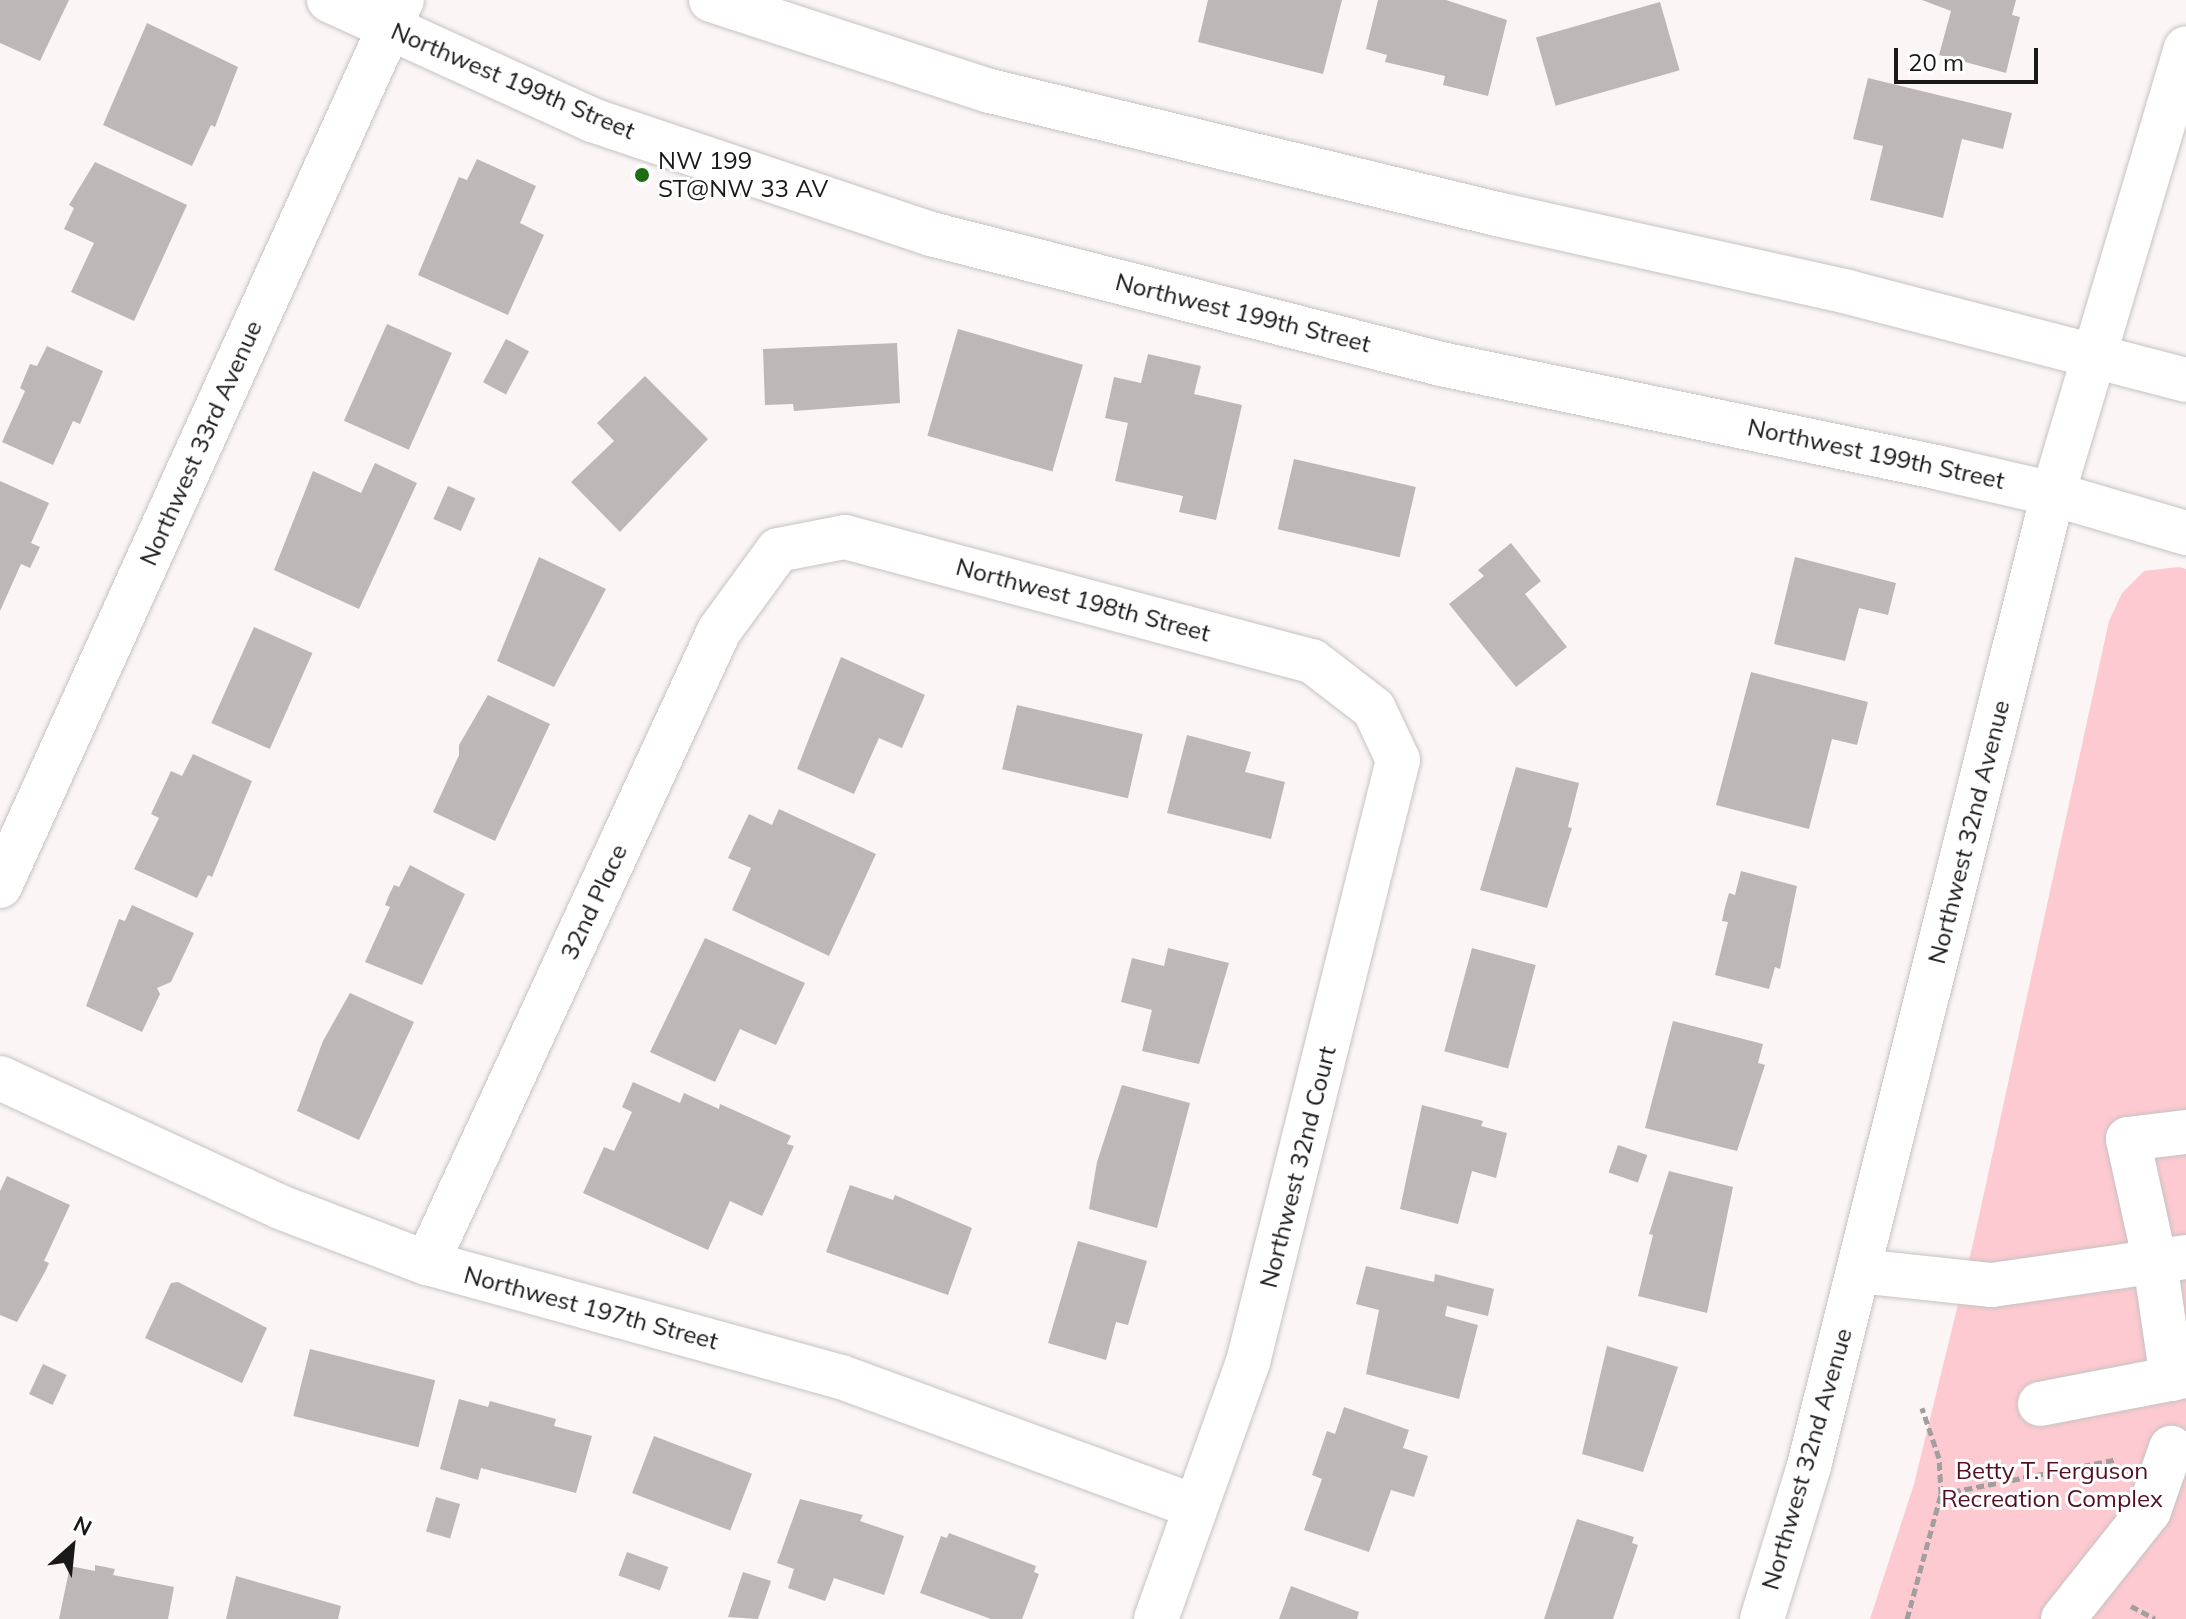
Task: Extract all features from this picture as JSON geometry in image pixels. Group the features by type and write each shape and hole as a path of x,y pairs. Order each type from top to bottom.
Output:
{"street":[{"name":"Northwest 199th Street","path":"329,0 396,14 592,120 931,234 1441,364 2053,494 2186,533"},
{"path":"711,0 990,91 2094,353 2186,380"},
{"name":"Northwest 33rd Avenue","path":"0,886 396,14"},
{"name":"Northwest 32nd Avenue","path":"1762,1619 1859,1271 2053,494 2186,48"},
{"name":"Northwest 198th Street","path":"778,550 845,537 1312,661 1374,709"},
{"name":"32nd Place","path":"427,1263 719,631 778,550"},
{"name":"Northwest 32nd Court","path":"1156,1619 1248,1362 1398,760 1374,709"},
{"name":"Northwest 197th Street","path":"0,1078 280,1207 427,1263 841,1377 1194,1506"},
{"path":"2040,1404 2179,1378 2170,1260 2128,1139 2186,1132"},
{"path":"1859,1271 1992,1285 2170,1260"},
{"path":"2063,1619 2149,1511 2171,1448"}],"path":[{"path":"1907,1619 1941,1494 1939,1458 1922,1408"},
{"path":"1941,1494 2126,1458"}],"green space":[{"name":"Betty T. Ferguson Recreation Complex","path":"2186,569 2186,1619 1870,1619 1914,1484 1974,1239 2109,621 2122,593 2144,571"}],"building":[{"path":"0,0 69,0 40,61 0,43"},
{"path":"1208,0 1342,0 1323,74 1198,42"},
{"path":"1378,0 1446,0 1507,20 1488,96 1443,85 1445,76 1385,62 1387,55 1366,49"},
{"path":"1922,0 2016,0 2012,15 2020,17 2006,73 1939,55 1951,11"},
{"path":"1660,2 1680,70 1556,106 1536,38"},
{"path":"147,23 238,67 215,127 211,125 192,166 103,125"},
{"path":"1868,78 2012,113 2003,149 1962,139 1943,218 1870,200 1883,146 1853,139"},
{"path":"477,159 536,186 520,223 544,235 508,315 418,275 459,177 467,180"},
{"path":"95,162 187,205 134,321 71,292 94,243 64,229 74,208 69,205"},
{"path":"387,324 452,353 409,450 344,421"},
{"path":"958,329 1083,365 1052,472 927,436"},
{"path":"506,339 529,351 506,394 483,382"},
{"path":"897,343 900,403 794,411 793,404 765,405 763,349"},
{"path":"47,346 103,371 80,424 73,421 53,465 2,442 25,391 20,388 30,364 37,366"},
{"path":"1148,354 1201,366 1194,394 1242,405 1216,520 1179,512 1183,496 1115,481 1128,423 1105,418 1114,377 1141,383"},
{"path":"645,376 708,439 620,532 571,482 614,441 597,423"},
{"path":"1294,459 1416,487 1400,557 1278,529"},
{"path":"375,463 417,483 359,609 274,570 313,471 361,493"},
{"path":"0,481 49,503 31,543 40,547 30,568 21,564 0,611"},
{"path":"448,486 475,498 461,531 433,519"},
{"path":"1511,543 1541,581 1525,594 1567,647 1516,687 1449,604 1484,576 1478,570"},
{"path":"539,557 606,589 554,687 497,661"},
{"path":"1795,557 1896,583 1888,615 1859,608 1845,661 1774,644"},
{"path":"254,627 312,653 270,749 211,723"},
{"path":"841,657 925,695 902,748 879,738 854,794 797,769"},
{"path":"1751,672 1868,702 1857,745 1832,739 1809,829 1716,805"},
{"path":"488,695 550,724 495,841 433,812 459,755 459,745"},
{"path":"1017,705 1143,734 1128,798 1002,769"},
{"path":"1187,735 1251,752 1245,772 1285,782 1271,839 1167,813"},
{"path":"193,754 252,781 212,877 208,875 197,898 134,869 159,818 151,814 171,771 182,776"},
{"path":"1516,767 1579,783 1568,827 1572,828 1547,908 1480,890"},
{"path":"779,809 876,854 829,956 732,910 751,868 728,858 749,814 772,825"},
{"path":"410,865 465,894 422,985 365,962 390,907 385,905 389,895 394,885 399,887"},
{"path":"1741,871 1797,886 1780,969 1775,967 1769,989 1715,975 1728,922 1722,921 1725,907 1729,893 1735,895"},
{"path":"132,905 194,933 171,982 157,988 160,994 142,1032 86,1006 119,919 125,921"},
{"path":"705,938 805,983 776,1045 740,1029 715,1082 650,1052"},
{"path":"1168,948 1229,963 1199,1064 1142,1051 1152,1010 1121,1002 1132,958 1164,966"},
{"path":"1472,948 1536,965 1508,1068 1444,1051"},
{"path":"350,993 414,1022 359,1140 297,1111 323,1041"},
{"path":"1673,1021 1763,1044 1758,1063 1765,1065 1737,1151 1645,1128"},
{"path":"633,1082 680,1103 684,1093 719,1109 720,1104 791,1136 787,1144 794,1146 762,1216 730,1201 708,1250 583,1193 604,1147 614,1151 632,1112 622,1107"},
{"path":"1122,1085 1190,1103 1157,1228 1089,1209 1097,1162"},
{"path":"1422,1105 1483,1121 1481,1126 1507,1133 1496,1178 1472,1171 1458,1224 1400,1209"},
{"path":"1618,1145 1647,1155 1638,1183 1609,1172"},
{"path":"1669,1171 1733,1187 1707,1313 1638,1296 1653,1235 1649,1234"},
{"path":"7,1176 70,1205 44,1261 49,1263 45,1272 17,1322 0,1315 0,1191"},
{"path":"850,1185 893,1200 895,1195 972,1228 948,1295 826,1252"},
{"path":"1078,1241 1147,1261 1128,1325 1116,1322 1106,1360 1048,1343"},
{"path":"1366,1266 1434,1282 1435,1274 1494,1289 1488,1316 1447,1306 1445,1316 1478,1325 1459,1399 1366,1374 1379,1310 1356,1304"},
{"path":"178,1282 267,1328 242,1383 145,1338 171,1283"},
{"path":"1607,1346 1678,1367 1643,1472 1582,1454"},
{"path":"310,1349 435,1380 418,1447 293,1416"},
{"path":"43,1364 67,1375 53,1405 29,1394"},
{"path":"459,1399 488,1407 490,1401 556,1419 554,1426 592,1436 576,1493 481,1468 478,1480 440,1469"},
{"path":"1344,1407 1409,1430 1403,1448 1428,1456 1414,1497 1391,1490 1369,1552 1304,1530 1322,1479 1312,1475 1327,1431 1335,1434"},
{"path":"654,1436 752,1474 730,1531 632,1493"},
{"path":"436,1497 460,1504 450,1538 426,1532"},
{"path":"800,1499 863,1515 860,1521 904,1536 884,1595 834,1578 825,1601 788,1588 794,1569 777,1563"},
{"path":"1577,1519 1634,1537 1632,1543 1638,1545 1613,1619 1544,1619"},
{"path":"949,1533 1036,1566 1034,1572 1039,1574 1022,1619 991,1619 920,1593 941,1536 947,1538"},
{"path":"627,1552 668,1567 660,1591 618,1575"},
{"path":"95,1565 115,1569 113,1575 174,1587 168,1619 59,1619 70,1566 95,1571"},
{"path":"743,1572 771,1581 758,1619 728,1617"},
{"path":"236,1576 341,1606 338,1619 226,1619"},
{"path":"1291,1586 1359,1612 1357,1619 1279,1619"}],"place":[{"name":"NW 199 ST@NW 33 AV","path":"642,175"}]}
